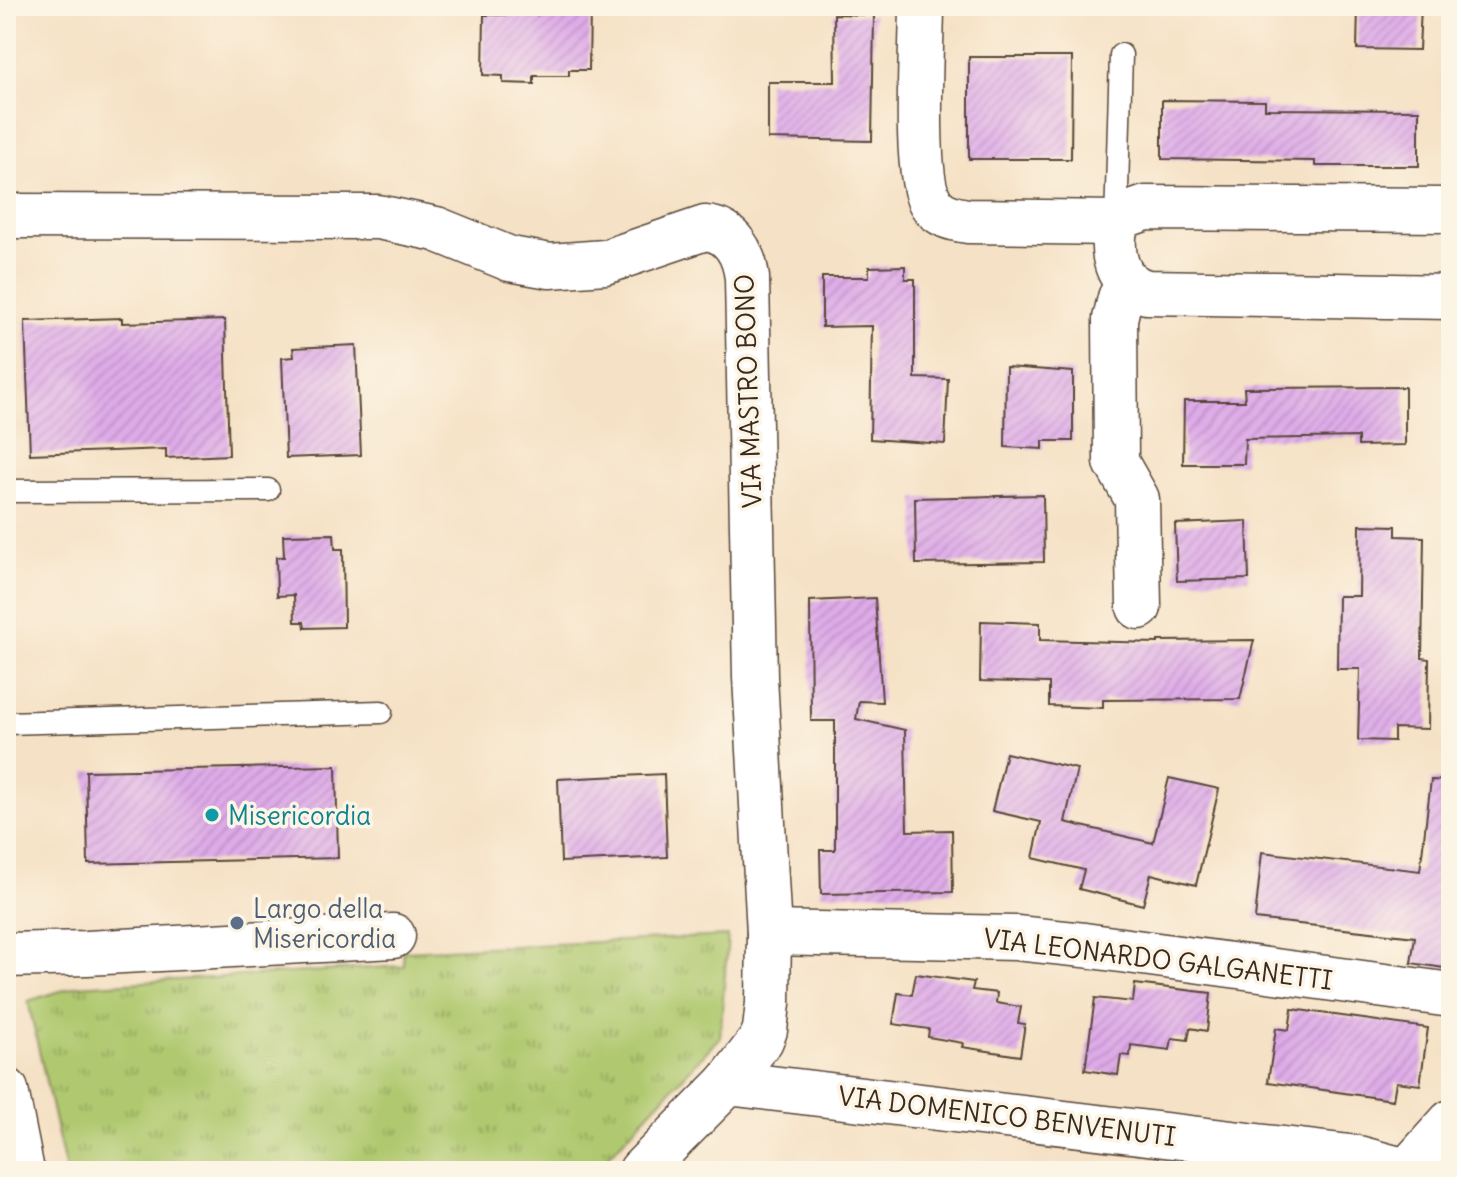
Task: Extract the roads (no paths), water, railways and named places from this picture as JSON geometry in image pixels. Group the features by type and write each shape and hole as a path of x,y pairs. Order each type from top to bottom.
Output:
{"street":[{"path":"922,6 921,173 931,204 947,216 968,221 1116,223 1136,211 1167,207 1451,210"},
{"name":"VIA MASTRO BONO","path":"6,216 378,217 436,229 510,259 550,266 605,262 705,228 721,231 730,239 742,256 747,278 755,677 769,933 765,1030 728,1083"},
{"path":"1116,223 1114,254 1118,268 1129,284 1139,290 1157,293 1451,297"},
{"path":"1129,284 1116,307 1115,319 1116,462 1137,499 1139,607"},
{"name":"VIA LEONARDO GALGANETTI","path":"769,933 1016,938 1451,995"},
{"path":"6,955 393,936"},
{"path":"641,1171 728,1083"},
{"name":"VIA DOMENICO BENVENUTI","path":"728,1083 1330,1154 1379,1162 1406,1171"},
{"path":"6,1090 22,1171"},
{"path":"1406,1171 1451,1122"}],"lane":[{"path":"1116,223 1121,55"},
{"path":"6,491 268,490"},
{"path":"6,723 381,712"}],"place":[{"name":"Misericordia","path":"212,815"},
{"name":"Largo della Misericordia","path":"237,923"}]}
